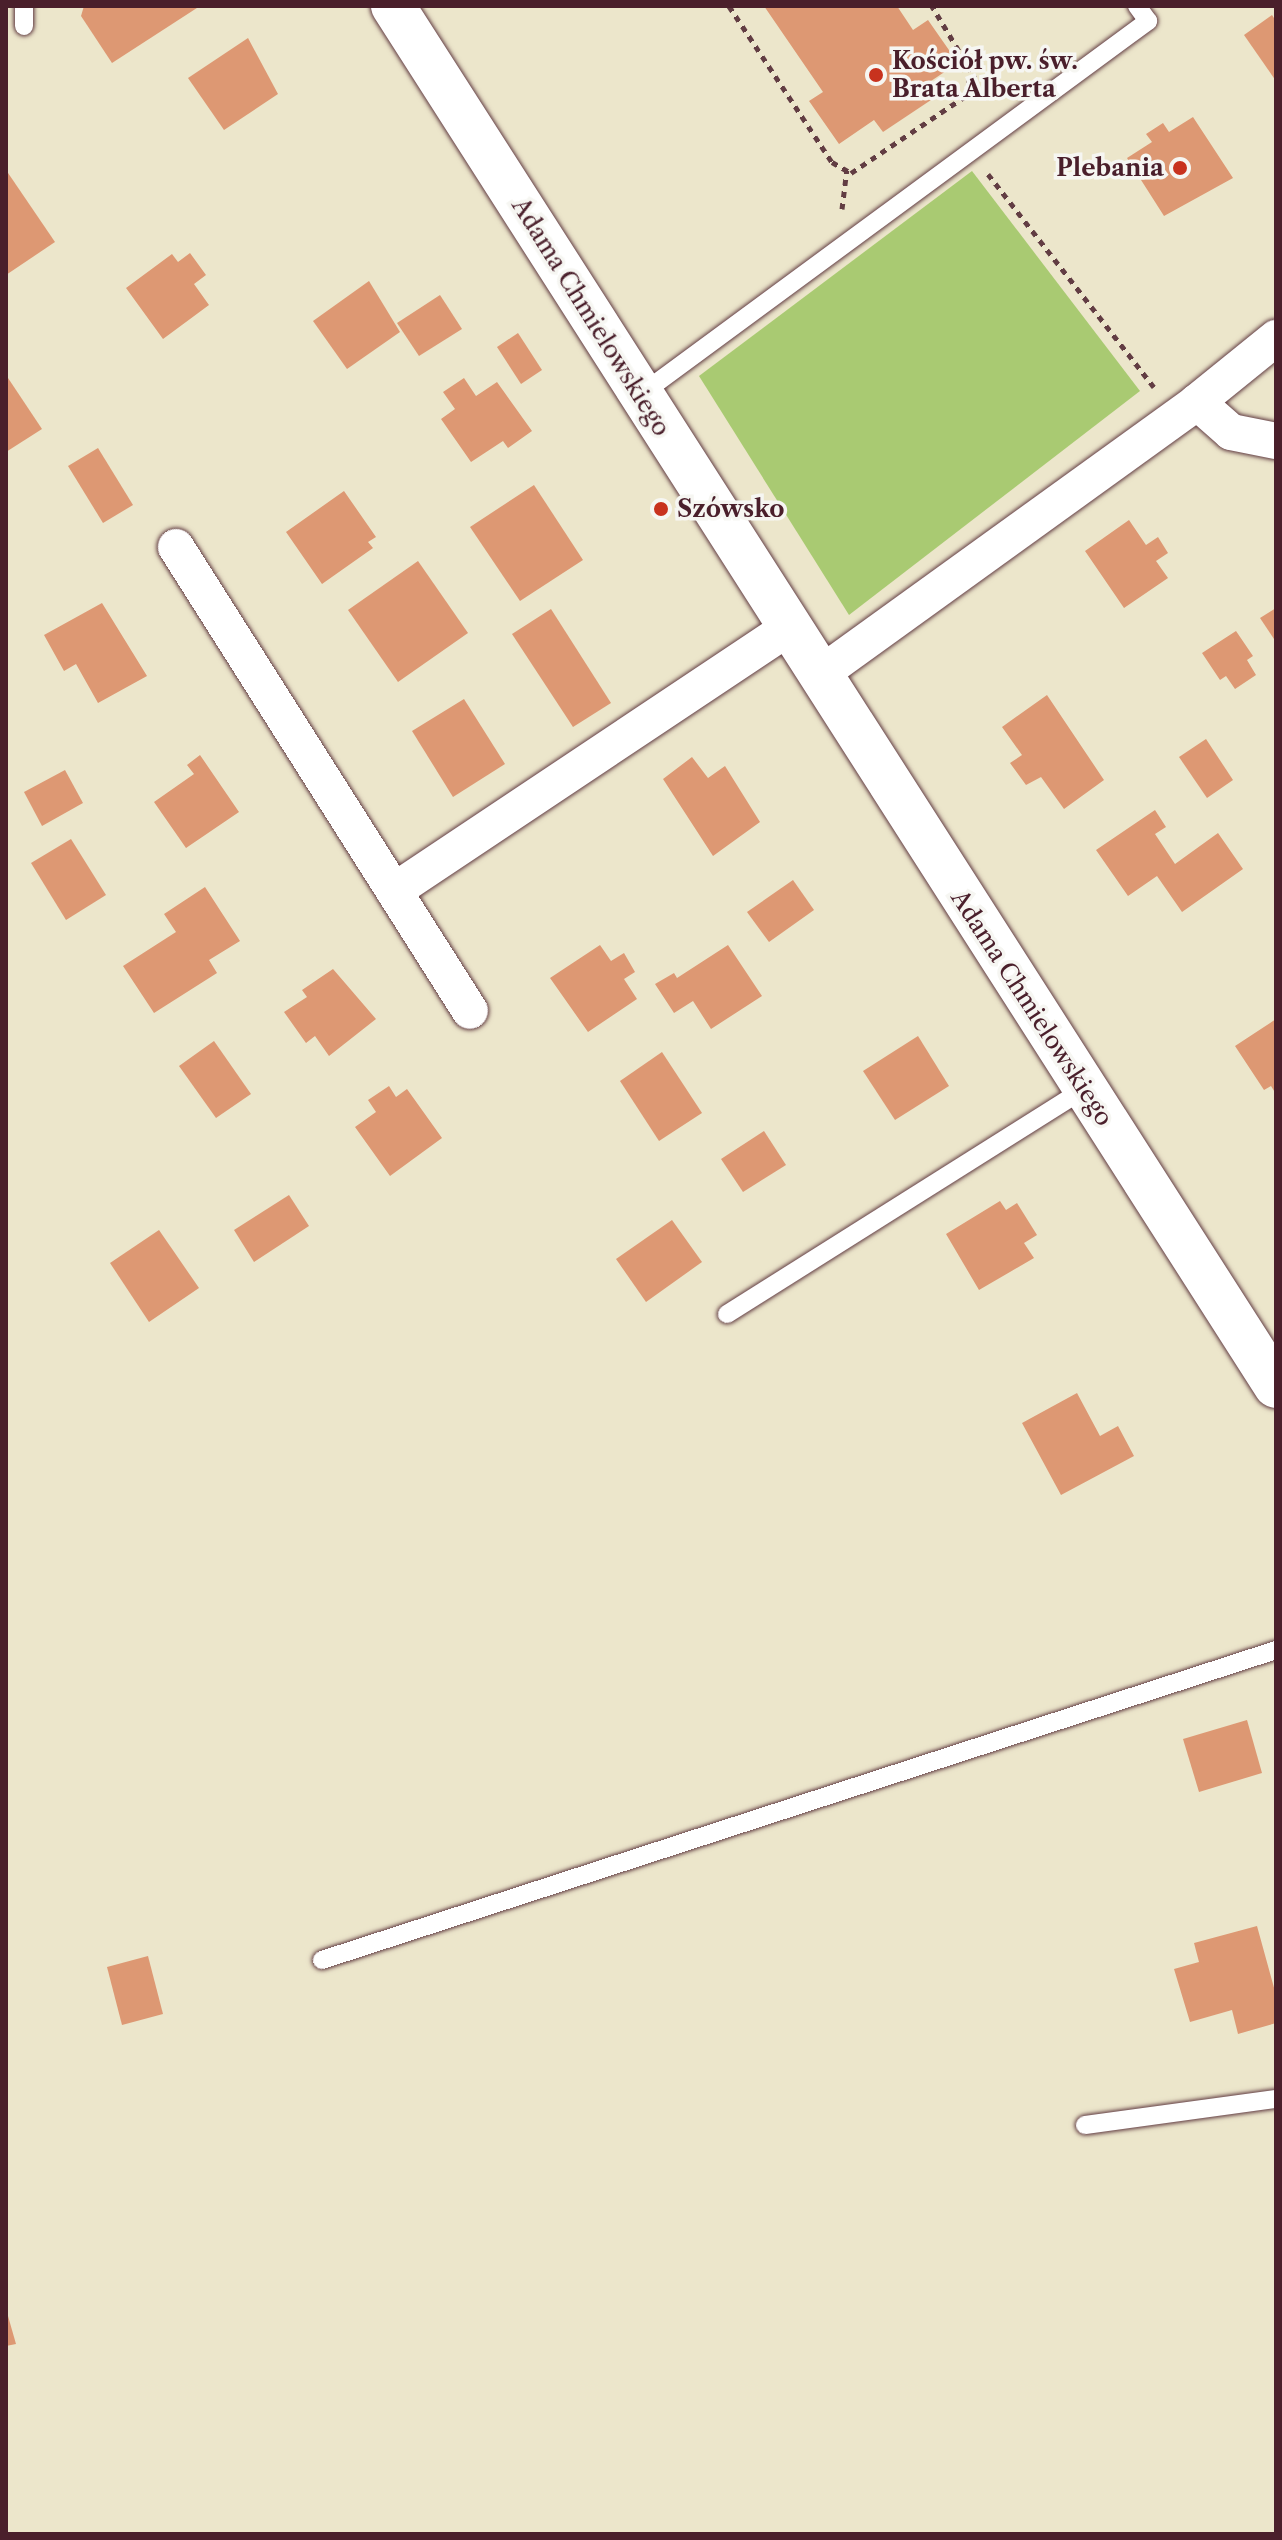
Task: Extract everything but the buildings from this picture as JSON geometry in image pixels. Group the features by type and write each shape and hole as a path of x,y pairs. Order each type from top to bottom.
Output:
{"street":[{"name":"Adama Chmielowskiego","path":"393,6 1276,1386"},
{"path":"819,675 1187,409 1276,338"},
{"path":"1187,409 1231,432 1276,441"},
{"path":"176,547 470,1011"},
{"path":"394,891 789,628"}],"lane":[{"path":"24,6 24,26"},
{"path":"640,395 1148,21 1137,6"},
{"path":"727,1314 1084,1089"},
{"path":"322,1960 1276,1650"},
{"path":"1085,2125 1276,2099"}],"path":[{"path":"729,6 832,162 851,173 967,95 971,71 932,6"},
{"path":"971,152 1187,409"}],"green space":[{"path":"972,171 1140,391 849,615 699,376"}],"place":[{"name":"Kościół pw. św. Brata Alberta","path":"876,75"},
{"name":"Plebania","path":"1180,168"},
{"name":"Szówsko","path":"661,509"}]}
